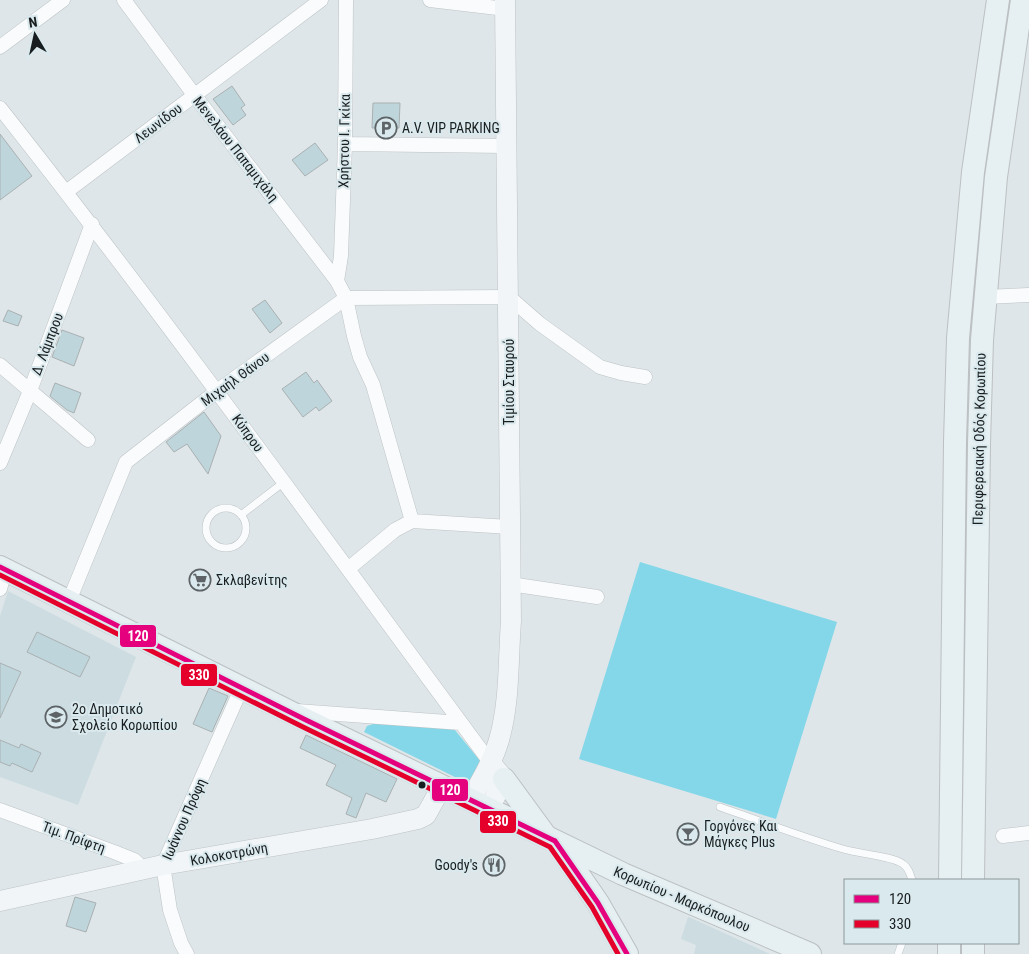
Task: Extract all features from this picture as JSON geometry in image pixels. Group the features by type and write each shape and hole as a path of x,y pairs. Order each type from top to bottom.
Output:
{"main road":[{"name":"Περιφερειακή Οδός Κορωπίου","path":"950,879 958,338 973,172 998,0"},
{"name":"Περιφερειακή Οδός Κορωπίου","path":"973,879 982,340 996,177 1022,0"},
{"name":"Κορωπίου - Μαρκόπουλου","path":"2,575 69,601 296,715 623,874 810,954"},
{"path":"497,770 598,903 627,954"}],"street":[{"path":"0,47 63,0"},
{"name":"Μενελάου Παπαμιχάλη","path":"124,0 337,281 346,298 360,357 373,385 412,521"},
{"name":"Λεωνίδου","path":"66,192 322,0"},
{"name":"Χρήστου Ι. Γκίκα","path":"337,281 341,256 345,144 346,0"},
{"path":"430,0 505,4"},
{"name":"Τιμίου Σταυρού","path":"480,804 497,770 498,742 504,717 511,621 505,4"},
{"name":"Κύπρου","path":"0,108 92,224 497,770"},
{"path":"345,144 506,146"},
{"name":"Δ. Λάμπρου","path":"0,464 30,391 92,224"},
{"path":"985,297 1029,295"},
{"path":"346,298 509,297 540,324 600,367 645,377"},
{"name":"Μιχαήλ Θάνου","path":"69,601 126,462 217,391 346,298"},
{"path":"0,365 88,440"},
{"path":"348,569 395,530 412,521 510,527"},
{"path":"510,584 597,597"},
{"name":"Ιωάννου Πρόφη","path":"187,954 181,943 154,867 235,706 242,687"},
{"path":"296,715 461,723"},
{"name":"Κολοκοτρώνη","path":"0,901 154,867 372,829 418,819 426,815 442,786"},
{"name":"Τιμ. Πρίφτη","path":"0,810 154,867"},
{"path":"1003,836 1029,833"}],"lane":[{"path":"241,515 284,482"},
{"path":"222,508 236,510 241,515 246,526 246,532 240,543 234,547 222,548 211,542 207,536 206,529 210,516 222,508"},
{"path":"720,807 859,854 896,861 910,872 912,879"}],"shaded area":[{"path":"640,562 837,622 776,819 579,759"},
{"name":"2ο Δημοτικό Σχολείο Κορωπίου","path":"8,591 136,657 78,805 0,777 0,616"},
{"path":"379,722 454,729 482,763 474,781 467,783 364,732 367,726"},
{"path":"688,917 770,954 694,954 696,945 681,939"}],"building":[{"path":"232,86 245,105 241,108 246,115 233,125 213,99"},
{"path":"373,103 400,103 399,128 372,128"},
{"path":"0,134 32,176 0,200"},
{"path":"315,143 328,160 305,176 292,160"},
{"path":"265,300 282,323 270,333 252,309"},
{"path":"8,310 22,316 18,326 3,321"},
{"path":"62,330 84,338 74,366 52,357"},
{"path":"306,372 314,383 317,380 332,401 319,411 316,407 303,417 282,389"},
{"path":"55,383 81,393 74,413 67,410 50,396"},
{"path":"204,412 221,436 208,474 187,444 174,452 166,442"},
{"path":"37,632 90,657 80,677 27,652"},
{"path":"0,663 21,672 0,718"},
{"path":"209,688 228,696 212,732 193,724"},
{"path":"306,735 397,779 386,802 366,793 356,818 346,814 352,798 326,785 336,765 300,748"},
{"path":"0,740 19,748 21,744 41,753 32,772 12,763 10,766 0,762"},
{"path":"75,897 96,903 86,932 66,926"}],"transit line":[{"name":"120","path":"0,567 306,720 555,841"},
{"name":"330","path":"0,575 303,727 550,847 592,907 618,954"},
{"name":"120","path":"555,841 598,903 627,954"}],"place":[{"name":"A.V. VIP PARKING","path":"386,128"},
{"name":"Σκλαβενίτης","path":"200,580"},
{"name":"2ο Δημοτικό Σχολείο Κορωπίου","path":"56,717"},
{"name":"Γοργόνες Και Μάγκες Plus","path":"688,834"},
{"name":"Goody's","path":"494,865"}]}
